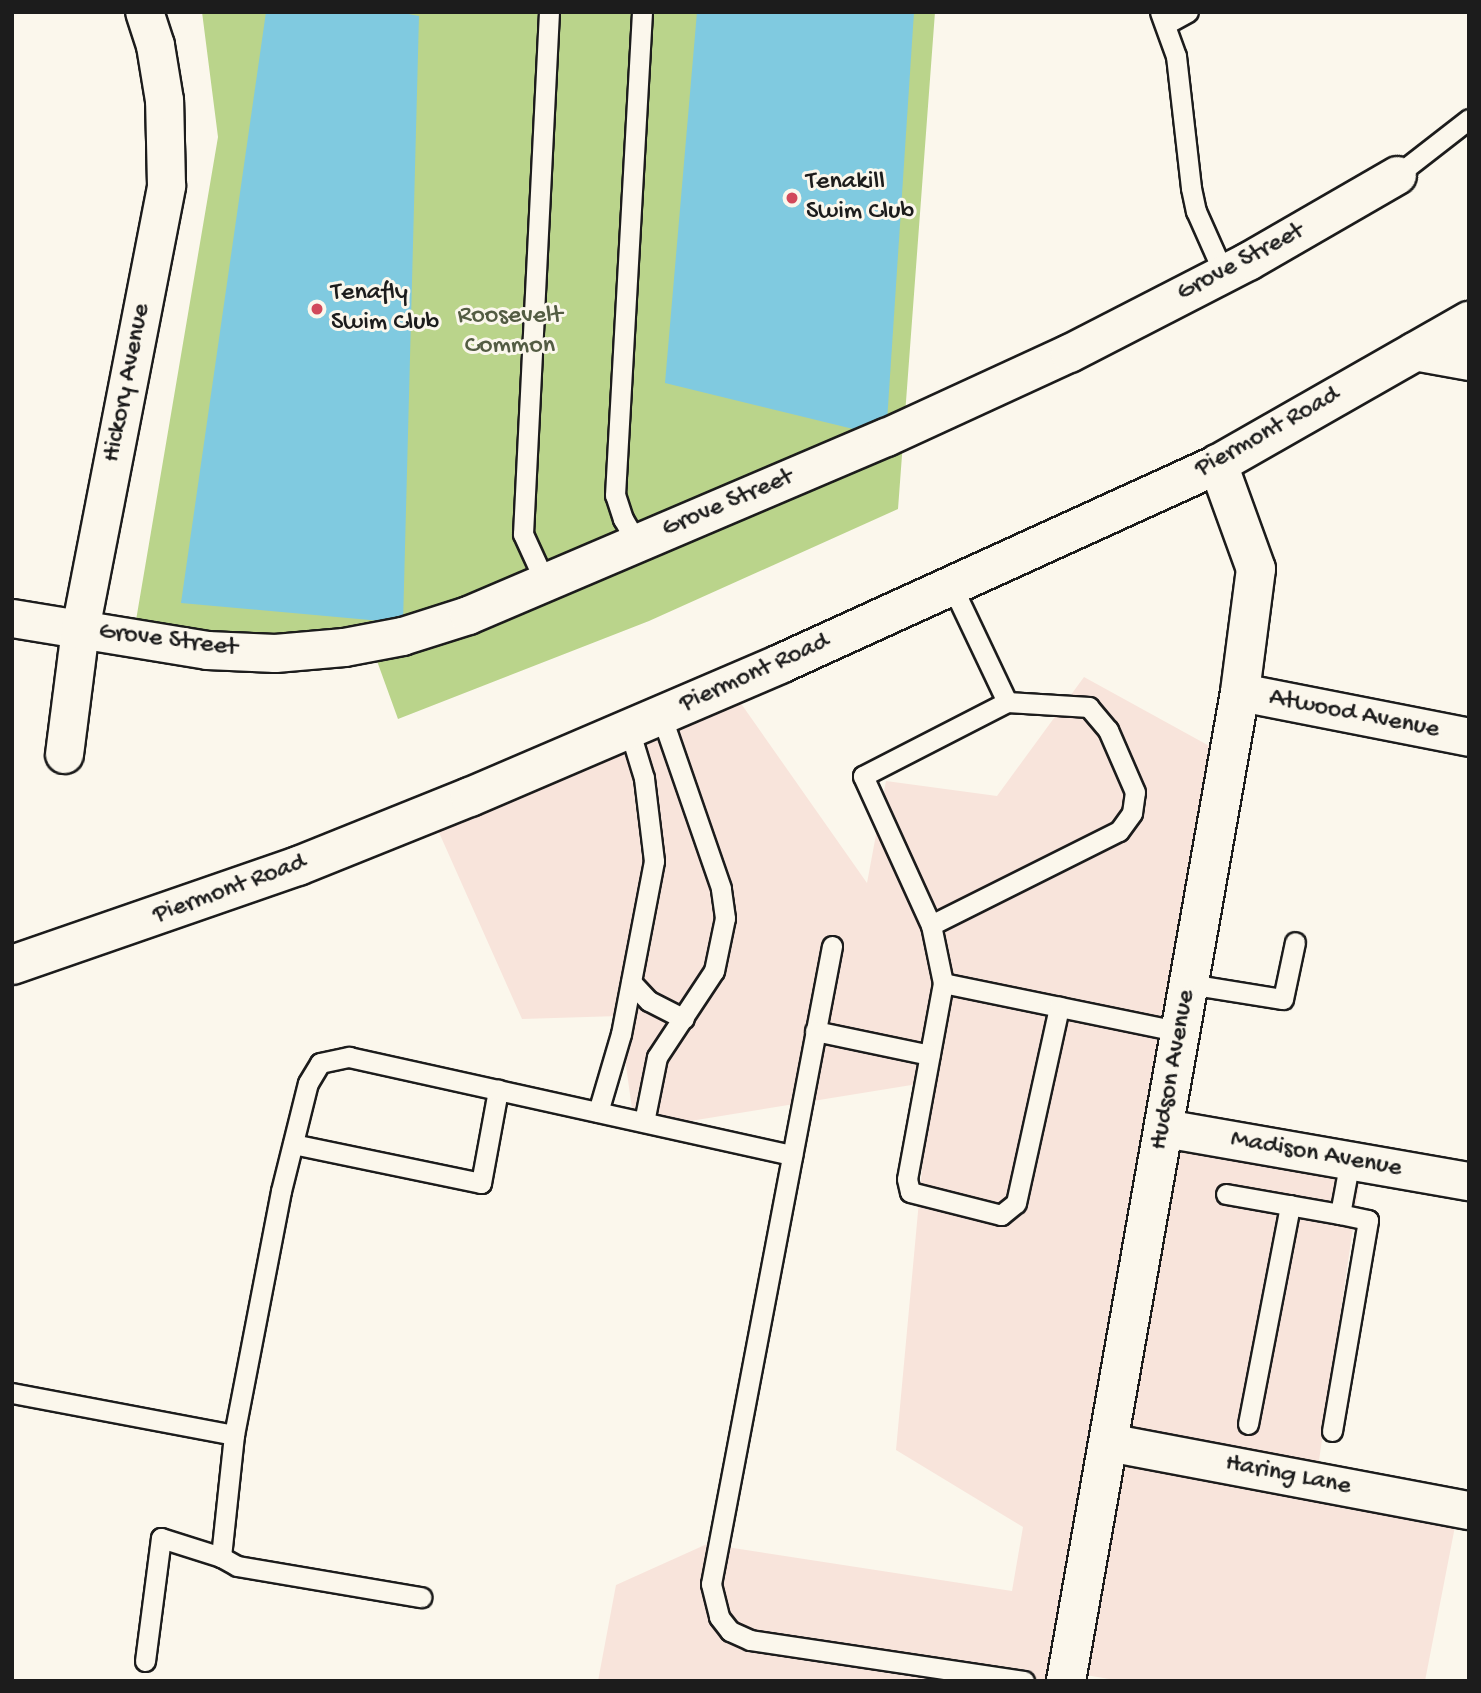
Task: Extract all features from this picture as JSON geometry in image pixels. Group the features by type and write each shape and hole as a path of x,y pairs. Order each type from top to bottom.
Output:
{"street":[{"name":"Hickory Avenue","path":"64,754 80,629 166,184 164,100 155,45 145,12"},
{"name":"Grove Street","path":"12,618 206,650 275,653 344,648 402,636 468,615 898,431 1069,353 1224,274 1397,175"},
{"name":"Piermont Road","path":"12,965 298,866 645,722 1218,464 1469,321"},
{"path":"1414,351 1469,361"},
{"name":"Hudson Avenue","path":"1066,1681 1240,692 1256,569 1218,464"},
{"name":"Atwood Avenue","path":"1240,692 1469,737"},
{"name":"Madison Avenue","path":"1164,1128 1469,1181"},
{"name":"Haring Lane","path":"1108,1442 1469,1510"}],"lane":[{"path":"545,582 523,534 550,12"},
{"path":"637,543 623,519 615,495 642,12"},
{"path":"1188,12 1163,18 1178,67 1196,211 1224,274"},
{"path":"1397,175 1469,119"},
{"path":"952,586 1007,702"},
{"path":"931,925 1119,831 1132,813 1135,792 1108,730 1089,707 1007,702 863,776 931,925 943,983 907,1179 910,1192 1001,1215 1016,1203 1059,1007"},
{"path":"598,1112 621,1034 654,861 645,778 645,722"},
{"path":"644,1122 657,1057 714,971 725,918 721,888 645,722"},
{"path":"1189,984 1283,999 1295,943"},
{"path":"832,946 711,1584 719,1617 730,1631 750,1640 1024,1681"},
{"path":"631,982 649,1001 684,1020"},
{"path":"943,983 1181,1032"},
{"path":"816,1031 930,1055"},
{"path":"221,1557 234,1435 293,1144 308,1083 320,1063 349,1058 792,1155"},
{"path":"293,1144 481,1183 498,1090"},
{"path":"1340,1213 1350,1160"},
{"path":"1226,1195 1368,1220 1332,1432"},
{"path":"1248,1424 1290,1205"},
{"path":"12,1393 234,1435"},
{"path":"145,1661 160,1538 221,1557 237,1566 421,1597"}],"shaded area":[{"path":"1084,677 1233,759 1164,1135 1362,1166 1316,1481 1458,1511 1425,1681 1121,1681 1062,1671 1060,1681 598,1681 616,1585 707,1544 1012,1591 1023,1527 896,1450 930,1082 635,1130 619,1016 522,1019 433,819 735,695 867,883 886,781 997,796"}],"green space":[{"name":"Roosevelt Common","path":"202,12 935,12 898,509 649,621 398,719 377,661 133,638 218,137"}],"water":[{"name":"Tenafly Swim Club","path":"266,12 398,12 419,16 403,623 181,603"},
{"name":"Tenakill Swim Club","path":"697,12 914,12 886,437 665,383"}],"place":[{"name":"Tenakill Swim Club","path":"792,198"},
{"name":"Tenafly Swim Club","path":"317,309"}]}
